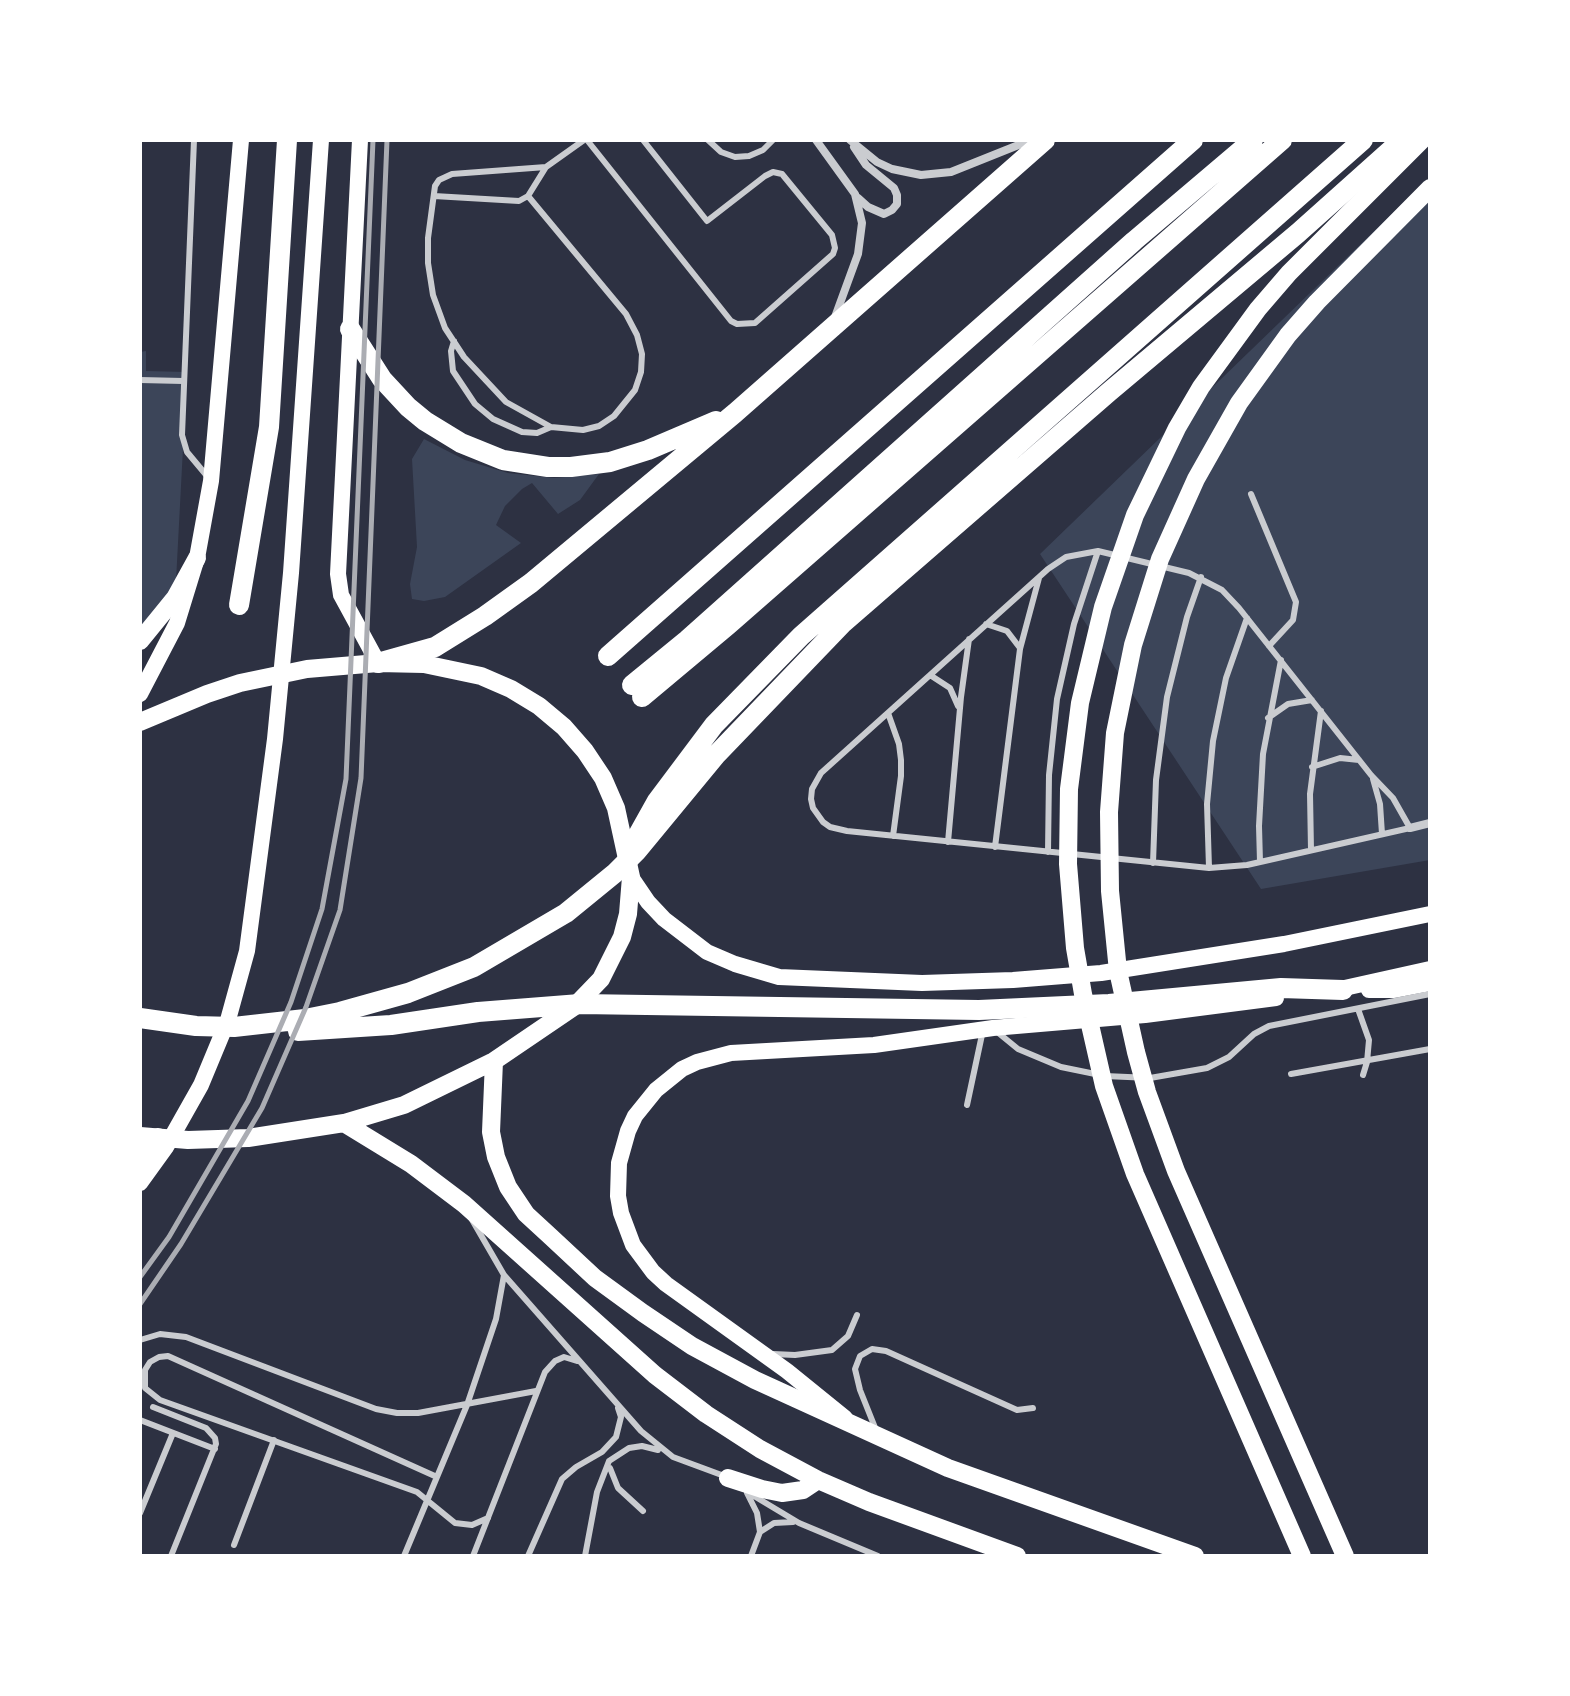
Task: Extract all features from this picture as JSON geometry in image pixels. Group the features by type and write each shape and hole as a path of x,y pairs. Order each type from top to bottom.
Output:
{"highway":[{"path":"239,605 269,427 287,140"},
{"path":"378,663 435,647 500,606 735,413 1045,140"},
{"path":"608,656 1193,140"},
{"path":"1253,140 1134,241 687,640 637,691 728,625 1282,140"},
{"path":"628,868 657,801 691,753 762,673 840,599 1363,140"},
{"path":"234,1027 317,1017 408,993 474,967 566,913 637,851 717,754 800,665 930,546 1298,233 1402,140"},
{"path":"350,329 382,379 408,407 433,427 461,443 503,460 548,467 610,462 648,450 735,413"},
{"path":"140,1018 196,1026 274,1031 352,1029 478,1012 580,1004 979,1010 1050,1008 1281,988 1343,990"},
{"path":"140,1158 149,1137"}],"main road":[{"path":"140,694 177,623 197,558 211,481 241,140"},
{"path":"140,1183 166,1147 201,1085 228,1020 239,986 256,901 275,739 303,415 321,140"},
{"path":"360,140 338,574 341,595 378,663"},
{"path":"1302,1556 1135,1174 1104,1086 1075,948 1068,864 1069,789 1080,703 1103,607 1135,515 1177,428 1219,360 1258,309 1422,140"},
{"path":"1345,1556 1176,1171 1147,1092 1126,1012 1113,930 1108,851 1111,772 1123,689 1145,602 1177,518 1216,440 1254,380 1288,335 1326,292 1430,188"},
{"path":"140,641 175,598 197,558"},
{"path":"140,722 240,683 307,669 378,663 424,664 458,670 511,689 539,706 564,727 585,751 603,778 616,808 628,868 628,914 622,937 601,979 575,1006 494,1061 404,1105 344,1123 248,1138 149,1137"},
{"path":"628,868 648,902 664,919 707,952 779,977 922,983 1101,973 1284,944 1430,914"},
{"path":"856,1427 653,1272 633,1245 618,1196 619,1163 628,1131 644,1102 682,1069 714,1056 731,1053 874,1045 988,1029 1145,1015 1343,990 1430,969"},
{"path":"1343,990 1394,990 1430,983"},
{"path":"494,1061 490,1109 496,1157 508,1187 520,1205 595,1278 692,1346 768,1387 968,1476 1195,1556"},
{"path":"344,1123 411,1164 464,1204 655,1375 760,1449 818,1480 1003,1554"},
{"path":"529,1262 551,1237"},
{"path":"735,1483 782,1493 803,1490 818,1480"}],"street":[{"path":"816,140 868,207 884,214 892,210 897,204 894,188 866,165 850,140"},
{"path":"850,140 877,162 892,169 921,175 951,172 1031,140"},
{"path":"832,326 861,239 860,208 855,194"},
{"path":"1410,828 1430,823"}],"lane":[{"path":"194,140 183,444 211,481"},
{"path":"434,196 519,201 528,196 546,167 586,140 731,321 737,324 755,323 833,254 832,235 782,174 769,173 707,221 643,140"},
{"path":"708,140 721,152 735,157 749,156 763,150 773,140"},
{"path":"528,196 626,314 637,335 642,354 641,372 635,390 614,416 599,426 583,430 551,427 506,402 486,383 445,328 433,295 428,238 435,186 445,176 546,167"},
{"path":"454,341 451,351 453,371 475,404 493,419 522,432 537,433 551,427"},
{"path":"140,380 183,381"},
{"path":"1251,494 1296,602 1293,620 1269,646"},
{"path":"1048,852 1049,775 1057,699 1074,624 1098,551"},
{"path":"1098,551 1201,577 1231,598 1247,618 1371,775 1393,798 1410,828 1260,862 1209,868 893,836 830,827 817,816 811,799 815,780 821,773 1040,576 1066,557 1098,551"},
{"path":"995,847 1020,649 1040,576"},
{"path":"1153,863 1156,780 1163,725 1176,657 1201,577"},
{"path":"1209,868 1207,804 1213,741 1226,678 1247,618"},
{"path":"986,624 1007,631 1020,649"},
{"path":"948,842 969,639"},
{"path":"1260,862 1260,790 1268,718 1281,660"},
{"path":"930,675 950,688 959,716"},
{"path":"1268,718 1288,704 1312,700"},
{"path":"1311,850 1312,767 1321,711"},
{"path":"888,713 901,760 893,836"},
{"path":"1312,767 1340,758 1359,760"},
{"path":"1371,775 1380,804 1382,834"},
{"path":"967,1105 988,1029 1018,1049 1061,1067 1105,1076 1150,1078 1195,1071 1218,1063 1269,1026 1430,994"},
{"path":"1358,1009 1369,1040 1363,1075"},
{"path":"1291,1074 1430,1049"},
{"path":"464,1204 504,1275 641,1431 673,1457"},
{"path":"404,1556 467,1405 496,1319 504,1275"},
{"path":"763,1353 795,1355 832,1350 844,1342 857,1315"},
{"path":"140,1340 160,1334 186,1337 386,1411 418,1413 536,1391"},
{"path":"879,1437 855,1369 860,1356 872,1349 886,1351 1017,1410 1033,1408"},
{"path":"437,1477 168,1356 150,1362 145,1370 145,1388 151,1396 417,1492 455,1523 472,1525 488,1518"},
{"path":"473,1556 545,1372 555,1361 564,1357 580,1361"},
{"path":"528,1556 562,1479 602,1452 616,1437 621,1417 613,1397"},
{"path":"153,1407 206,1428 215,1438 215,1449 171,1556"},
{"path":"140,1420 215,1449"},
{"path":"140,1513 173,1433"},
{"path":"234,1545 274,1440"},
{"path":"585,1556 597,1492 609,1461 629,1448 642,1446 735,1483 799,1523 878,1556"},
{"path":"609,1461 618,1488 643,1511"},
{"path":"735,1483 753,1504 760,1532 751,1556"},
{"path":"760,1532 782,1521 799,1523"}],"shaded area":[{"path":"1430,177 1430,860 1261,889 1040,554"},
{"path":"146,351 146,371 187,372 176,581 157,613 140,628 140,352"},
{"path":"424,439 465,460 508,473 554,478 599,474 580,500 558,514 532,483 522,489 505,506 496,525 521,543 445,597 424,601 412,599 410,584 417,547 412,459"}],"railway":[{"path":"140,1277 169,1237 248,1101 291,1002 322,909 346,779 373,140"},
{"path":"140,1304 181,1244 262,1108 306,1007 340,910 361,778 387,140"}]}
